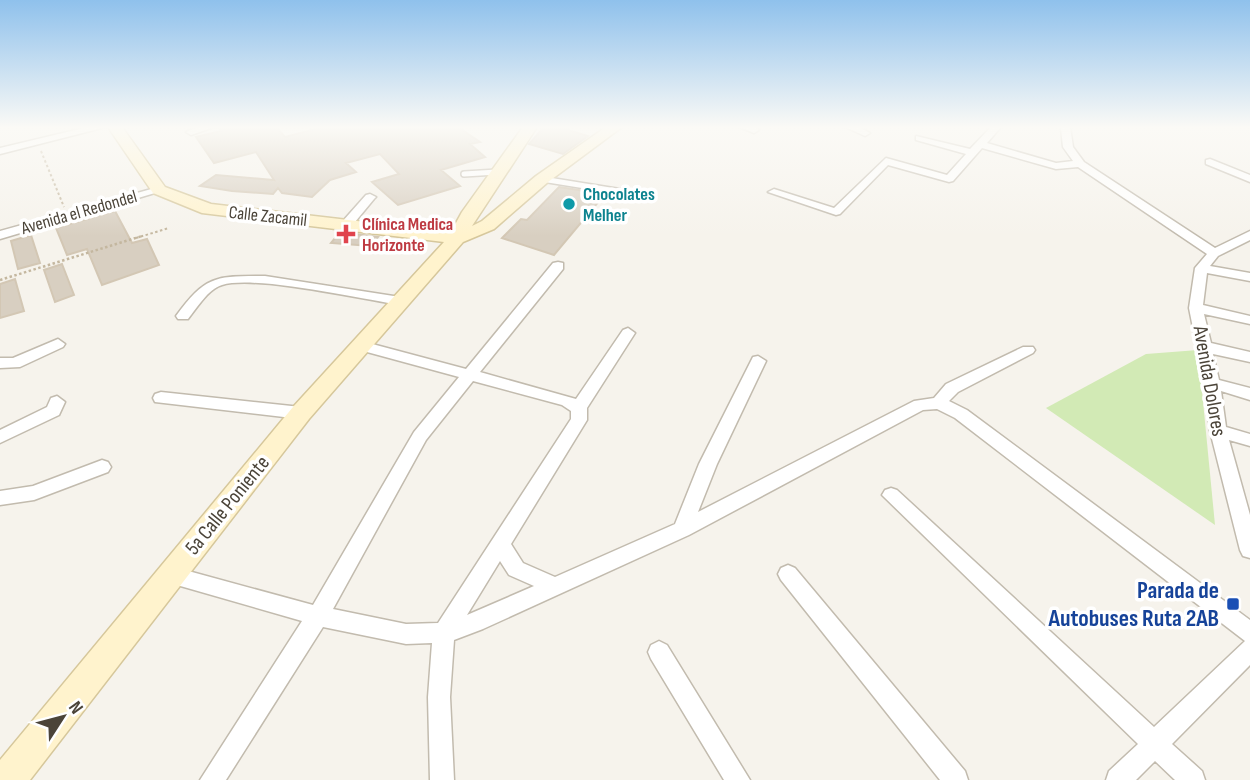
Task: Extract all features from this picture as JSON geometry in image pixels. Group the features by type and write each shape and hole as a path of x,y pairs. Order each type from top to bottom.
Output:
{"street":[{"path":"140,163 159,190"},
{"path":"457,237 470,212 503,163"},
{"path":"457,237 488,225 564,163"},
{"path":"774,191 836,212 883,163"},
{"path":"897,163 949,179 964,163"},
{"path":"1044,163 1056,166 1080,164 1214,253"},
{"path":"1213,163 1250,179"},
{"name":"Calle Zacamil","path":"159,190 208,209 457,237"},
{"name":"Avenida el Redondel","path":"0,235 159,190"},
{"path":"346,225 370,197"},
{"path":"1201,268 1214,253 1250,235"},
{"name":"5a Calle Poniente","path":"7,780 301,413 457,237"},
{"path":"212,780 318,616 420,436 558,266"},
{"path":"1201,268 1250,277"},
{"name":"Avenida Dolores","path":"1201,268 1196,308 1212,383 1218,431 1250,550"},
{"path":"183,316 207,288 219,281 265,280 400,301"},
{"path":"1196,308 1250,320"},
{"path":"442,780 439,697 444,633 579,420 579,408 628,333"},
{"path":"0,363 15,363 58,344"},
{"path":"361,346 567,401 579,408"},
{"path":"1205,347 1250,357"},
{"path":"939,403 952,388 1028,350"},
{"path":"682,529 708,464 758,360"},
{"path":"1212,383 1250,394"},
{"path":"161,398 301,413"},
{"path":"0,437 53,411 57,402"},
{"path":"170,575 318,616 406,634 444,633 476,622 682,529 920,405 939,403 961,414 1250,633"},
{"path":"1218,431 1250,440"},
{"path":"0,498 34,492 102,467"},
{"path":"891,495 1193,780"},
{"path":"502,545 516,569 553,585"},
{"path":"788,574 956,780"},
{"path":"1118,780 1250,650"},
{"path":"659,652 738,780"}],"lane":[{"path":"464,174 497,172"},
{"path":"542,179 635,194"}],"path":[{"path":"46,163 64,208"},
{"path":"0,280 169,228"}],"green space":[{"path":"1198,350 1215,525 1046,408 1146,354"}],"building":[{"path":"263,163 346,163 356,172 330,180 312,197 282,193 278,188 273,194 200,186 216,175 274,180"},
{"path":"389,163 463,163 441,170 460,186 398,205 372,182 399,174"},
{"path":"559,187 605,194 554,255 502,238 521,219 527,220"},
{"path":"115,211 132,243 147,239 159,265 102,285 87,249 67,255 56,228"},
{"path":"340,232 378,237 370,246 331,243"},
{"path":"31,235 40,263 18,269 11,241"},
{"path":"62,264 74,295 55,302 44,270"},
{"path":"15,279 24,311 0,318 0,284"}],"place":[{"name":"Chocolates Melher","path":"569,204"},
{"name":"Clínica Medica Horizonte","path":"346,234"},
{"name":"Parada de Autobuses Ruta 2AB","path":"1233,604"}]}
